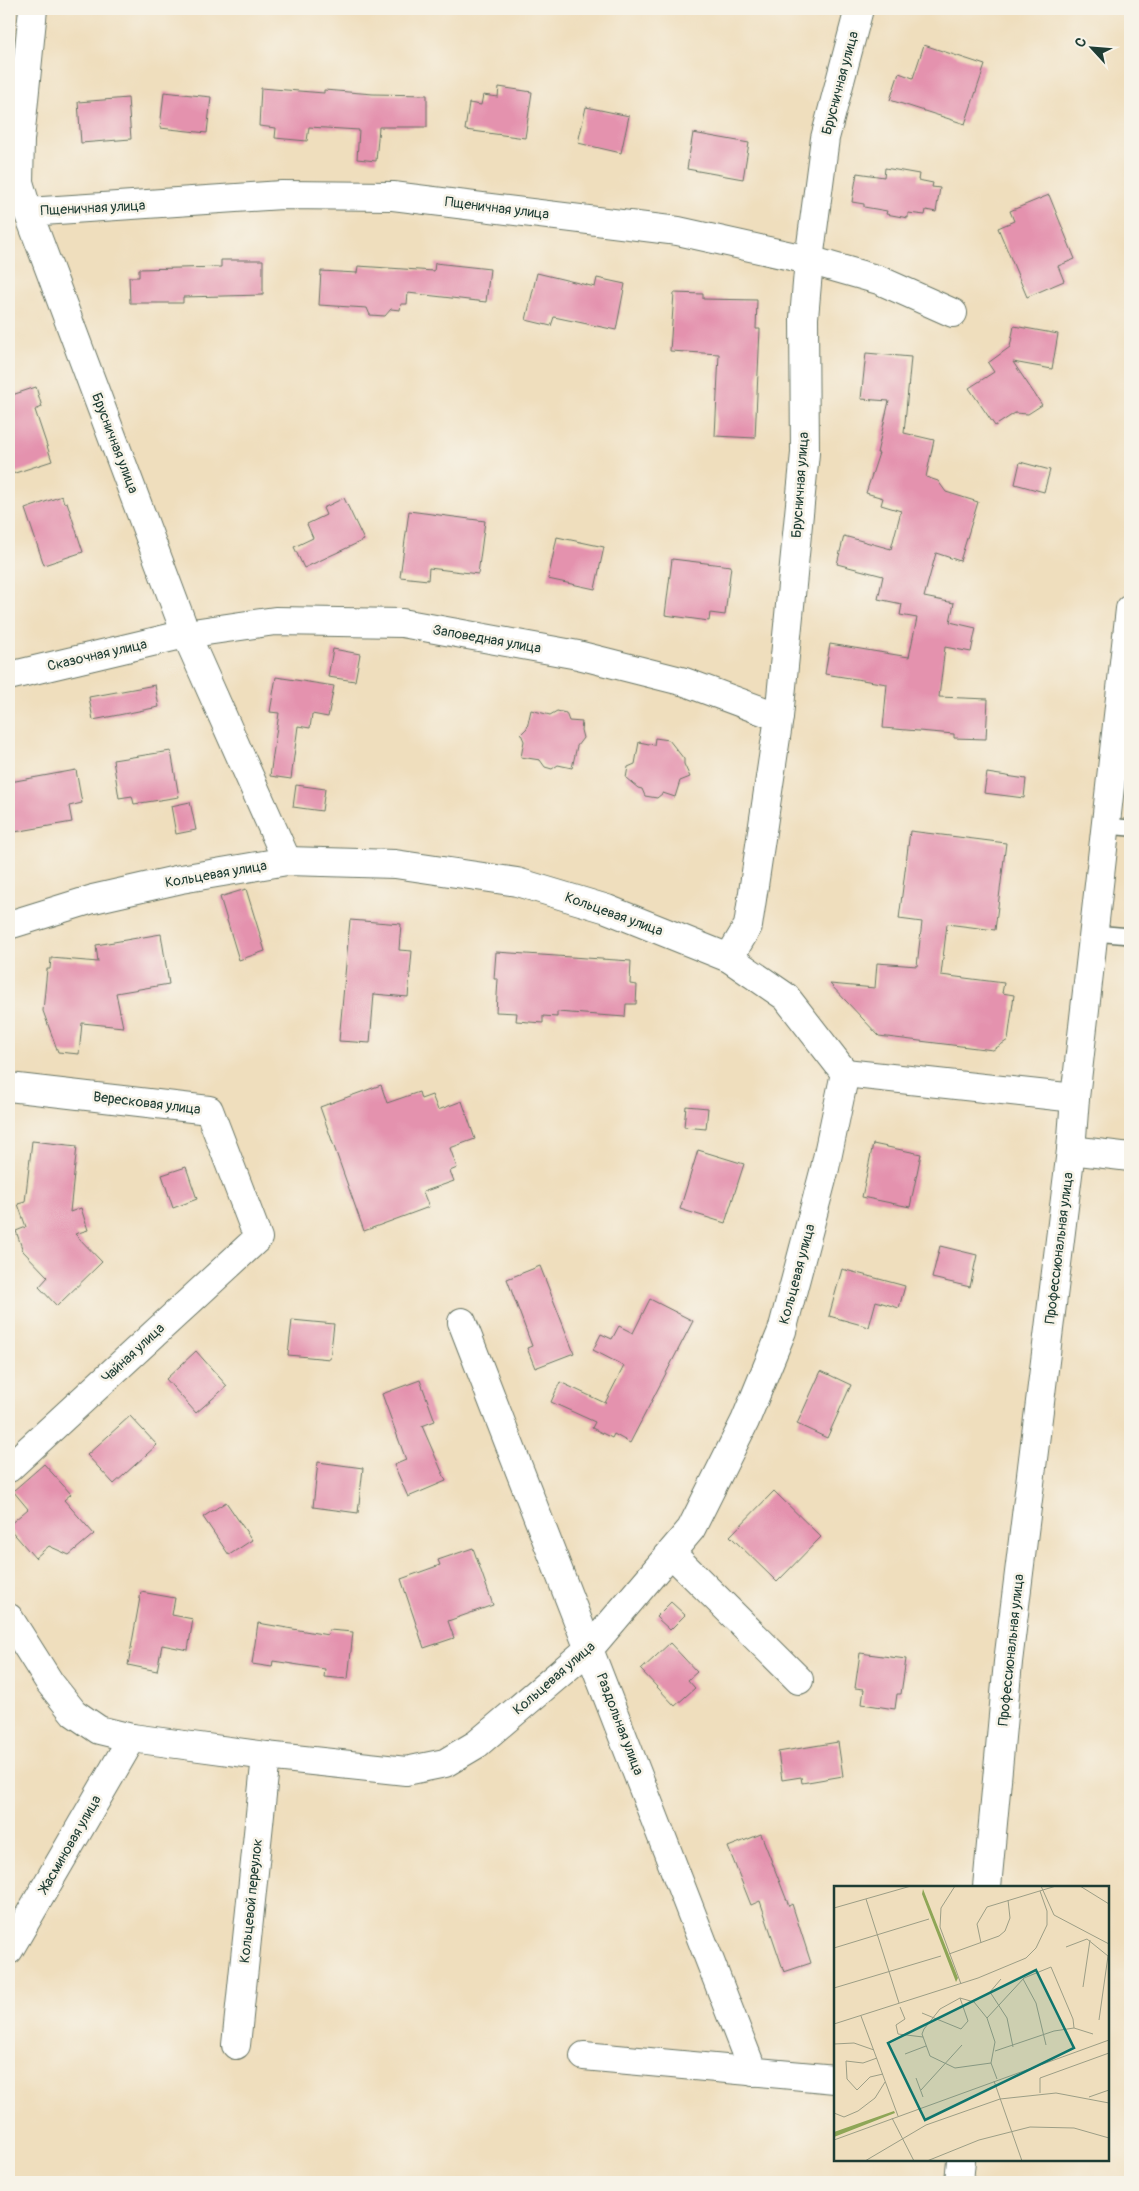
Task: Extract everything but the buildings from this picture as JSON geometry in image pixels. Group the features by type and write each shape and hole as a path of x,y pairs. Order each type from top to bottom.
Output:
{"street":[{"name":"Брусничная улица","path":"33,9 20,140 20,182 28,212 186,634 287,862"},
{"name":"Брусничная улица","path":"729,958 748,926 779,717 805,453 804,318 809,260 825,138 859,9"},
{"name":"Пщеничная улица","path":"28,212 282,195 393,196 678,231 809,260 879,280 953,314"},
{"name":"Профессиональная улица","path":"987,1886 1010,1652 1071,1150 1075,1098 1094,933 1118,827 1130,609"},
{"name":"Заповедная улица","path":"186,634 275,621 402,623 587,658 685,682 779,717"},
{"name":"Сказочная улица","path":"9,676 186,634"},
{"name":"Кольцевая улица","path":"9,925 93,898 181,878 287,862 396,864 517,882 608,909 729,958 786,997 845,1073 825,1168 782,1330 741,1430 690,1529 590,1648 477,1744 446,1763 406,1771 266,1756 132,1738 99,1730 74,1712 50,1684 9,1618"},
{"path":"845,1073 1075,1098"},
{"name":"Вересковая улица","path":"9,1087 209,1110 258,1238"},
{"path":"1071,1150 1130,1157"},
{"name":"Чайная улица","path":"9,1468 258,1238"},
{"name":"Раздольная улица","path":"462,1322 753,2072"},
{"path":"671,1553 799,1680"},
{"name":"Жасминовая улица","path":"9,1950 132,1738"},
{"name":"Кольцевой переулок","path":"236,2045 266,1756"},
{"path":"584,2056 834,2079"},
{"path":"959,2182 961,2161"}],"lane":[{"path":"1094,933 1130,936"}]}
